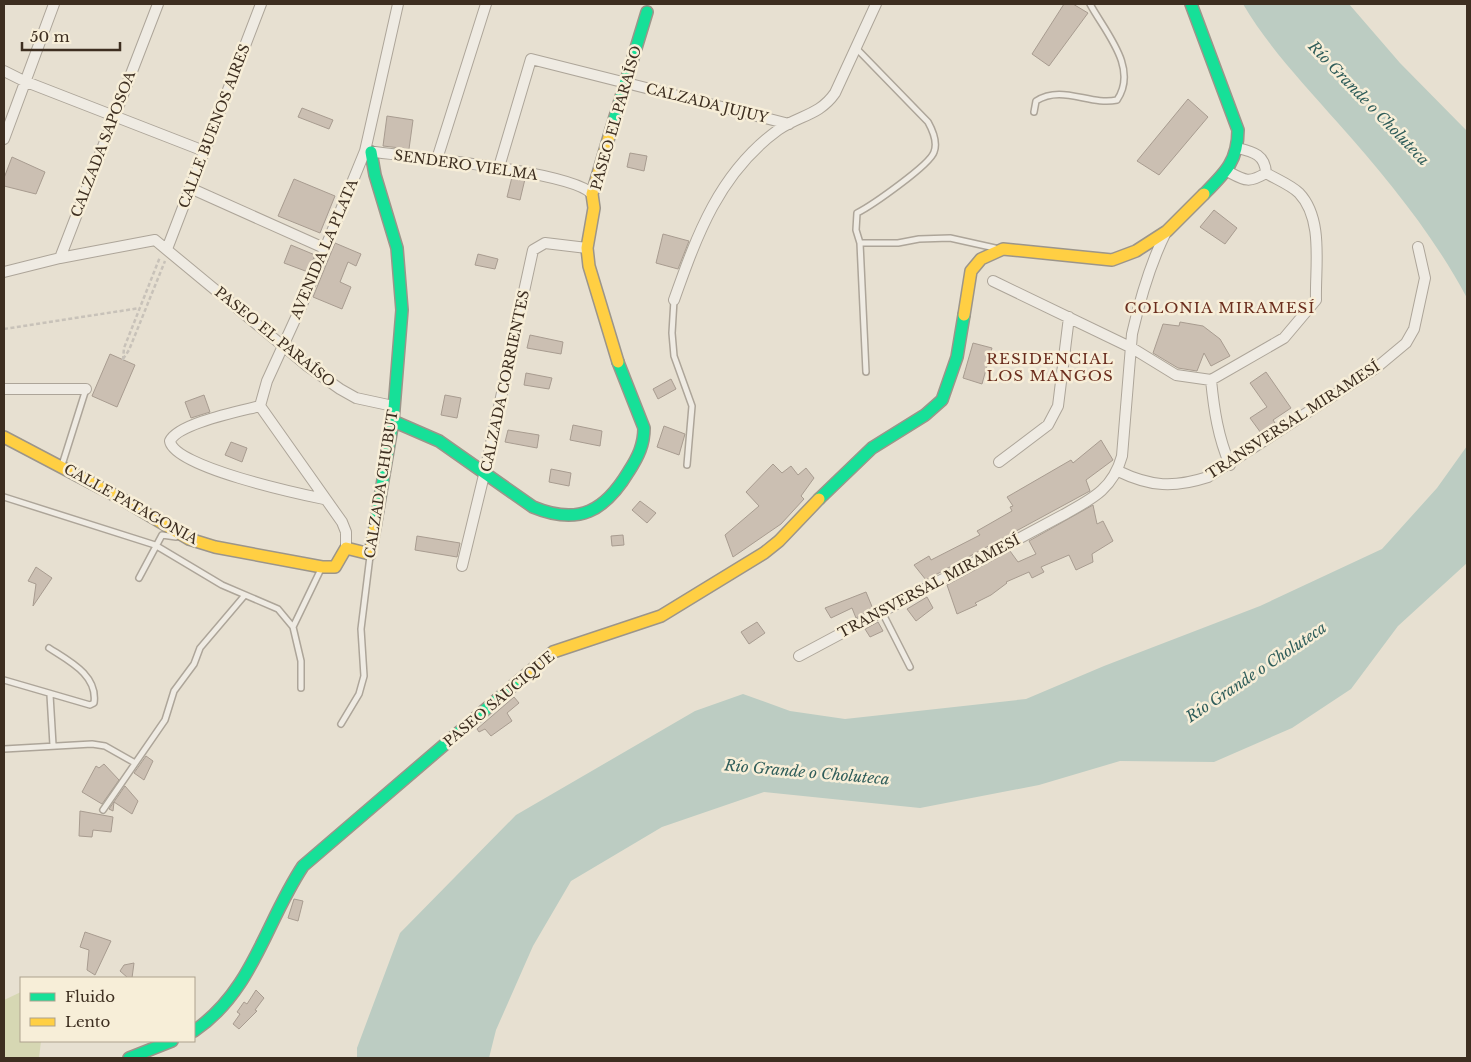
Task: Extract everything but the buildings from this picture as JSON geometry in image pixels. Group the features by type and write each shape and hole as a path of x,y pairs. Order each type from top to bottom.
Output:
{"street":[{"path":"4,139 54,4"},
{"name":"CALZADA SAPOSOA","path":"60,258 113,116 158,4"},
{"name":"CALLE BUENOS AIRES","path":"167,248 262,4"},
{"name":"AVENIDA LA PLATA","path":"260,406 267,381 368,151 398,4"},
{"path":"437,160 486,4"},
{"path":"674,300 696,238 710,208 746,160 779,130 826,105 835,93 857,49 876,4"},
{"path":"1003,249 1112,260 1136,251 1167,230 1227,171 1238,148 1238,130 1191,4"},
{"name":"PASEO EL PARAÍSO","path":"393,421 439,441 485,471 533,507 550,514 569,515 599,508 616,493 640,453 644,428 611,345 596,296 587,248 594,208 592,194 647,12"},
{"name":"CALZADA JUJUY","path":"499,167 531,59 789,124"},
{"path":"4,71 24,81 204,151"},
{"path":"1238,148 1256,153 1265,162 1266,173"},
{"name":"SENDERO VIELMA","path":"368,151 499,167 580,185 592,194"},
{"name":"CALZADA CHUBUT","path":"368,151 397,248 402,310 393,421 370,554"},
{"path":"1227,171 1243,180 1254,181 1266,173"},
{"path":"993,281 1132,348 1176,375 1210,380 1284,338 1316,300 1315,229 1310,209 1298,192 1266,173"},
{"path":"190,188 324,248"},
{"path":"1118,471 1122,456 1132,334 1158,248 1167,230"},
{"path":"4,272 60,258 155,240 167,248"},
{"name":"CALZADA CORRIENTES","path":"462,566 485,471 533,250 545,243 587,248"},
{"name":"TRANSVERSAL MIRAMESÍ","path":"799,656 1096,496 1118,471 1147,483 1185,485 1208,477 1376,368 1406,343 1414,329 1425,278 1418,247"},
{"name":"PASEO EL PARAÍSO","path":"167,248 306,365 348,393 369,402 393,406"},
{"name":"PASEO SAUCIQUE","path":"195,1030 211,1021 224,1007 253,963 291,881 303,866 552,652 662,616 764,552 779,541 844,473 872,448 925,415 942,400 957,357 971,271 981,259 1003,249"},
{"path":"999,462 1048,425 1058,406 1069,317"},
{"path":"1210,380 1221,444 1230,464"},
{"path":"4,389 86,389"},
{"path":"322,567 335,567 342,560 346,548 346,532 342,522 260,406 189,426 172,436 171,445 188,458 261,485 324,499"},
{"name":"CALLE PATAGONIA","path":"4,437 120,498 189,539 215,547 322,567"},
{"path":"346,548 370,554"},
{"path":"129,1058 169,1042"}],"lane":[{"path":"1034,112 1036,101 1055,93 1107,102 1118,100 1124,90 1125,77 1121,59 1090,4"},
{"path":"857,49 928,122 933,131 935,145 930,158 873,205 857,213 856,230 860,243 866,372"},
{"path":"860,243 898,243 919,239 950,238 1003,249"},
{"path":"674,300 672,333 674,356 692,406 687,465"},
{"path":"61,466 86,389"},
{"path":"4,497 156,545 222,585 278,609 293,627 301,660 301,688"},
{"path":"139,578 162,535 189,539"},
{"name":"CALZADA CHUBUT","path":"341,724 359,694 364,676 361,629 370,554"},
{"path":"293,627 322,567"},
{"path":"104,810 164,720 174,690 194,664 200,648 245,595"},
{"path":"882,612 910,667"},
{"path":"4,680 50,695 90,705 94,703 94,686 88,676 49,648"},
{"path":"50,695 53,745"},
{"path":"4,750 53,745 92,744 105,746 135,763"}],"path":[{"path":"167,248 129,350 123,360 124,348 167,248"},
{"path":"4,329 140,308"}],"green space":[{"path":"20,992 20,1042 41,1042 39,1058 4,1058 4,1000"}],"water":[{"name":"Río Grande o Choluteca","path":"1243,4 1349,4 1400,63 1467,131 1467,298 1454,274 1408,207 1374,164 1276,51"},
{"name":"Río Grande o Choluteca","path":"1467,446 1467,563 1398,626 1351,689 1292,728 1214,762 1120,761 1039,785 920,808 764,792 662,827 571,881 533,946 496,1030 489,1058 357,1058 357,1048 400,933 516,815 695,711 743,694 790,711 845,719 1026,699 1104,666 1260,606 1382,549 1437,488"}],"traffic: fast":[{"path":"1191,4 1238,130 1236,150 1229,166 1204,194"},
{"path":"611,130 647,12"},
{"path":"371,152 375,175 397,248 402,310 393,421 375,527"},
{"path":"819,499 872,448 925,415 942,400 957,357 964,315"},
{"path":"393,421 439,441 533,507 549,513 577,515 600,505 610,496 620,485 632,466 642,445 644,428 618,362"},
{"path":"195,1030 214,1015 231,996 256,955 278,910 303,866 521,679"},
{"path":"129,1058 169,1042"}],"traffic: slow":[{"path":"611,130 592,194 594,208 587,248 589,266 618,362"},
{"path":"964,315 971,271 981,259 1003,249 1112,260 1136,251 1167,231 1204,194"},
{"path":"4,437 120,498 189,539 215,547 322,567 335,567 346,548 370,554 375,527"},
{"path":"521,679 553,652 661,616 764,553 779,541 819,499"}],"district":[{"name":"COLONIA MIRAMESÍ","path":"1220,307"},
{"name":"RESIDENCIAL LOS MANGOS","path":"1050,366"}]}
